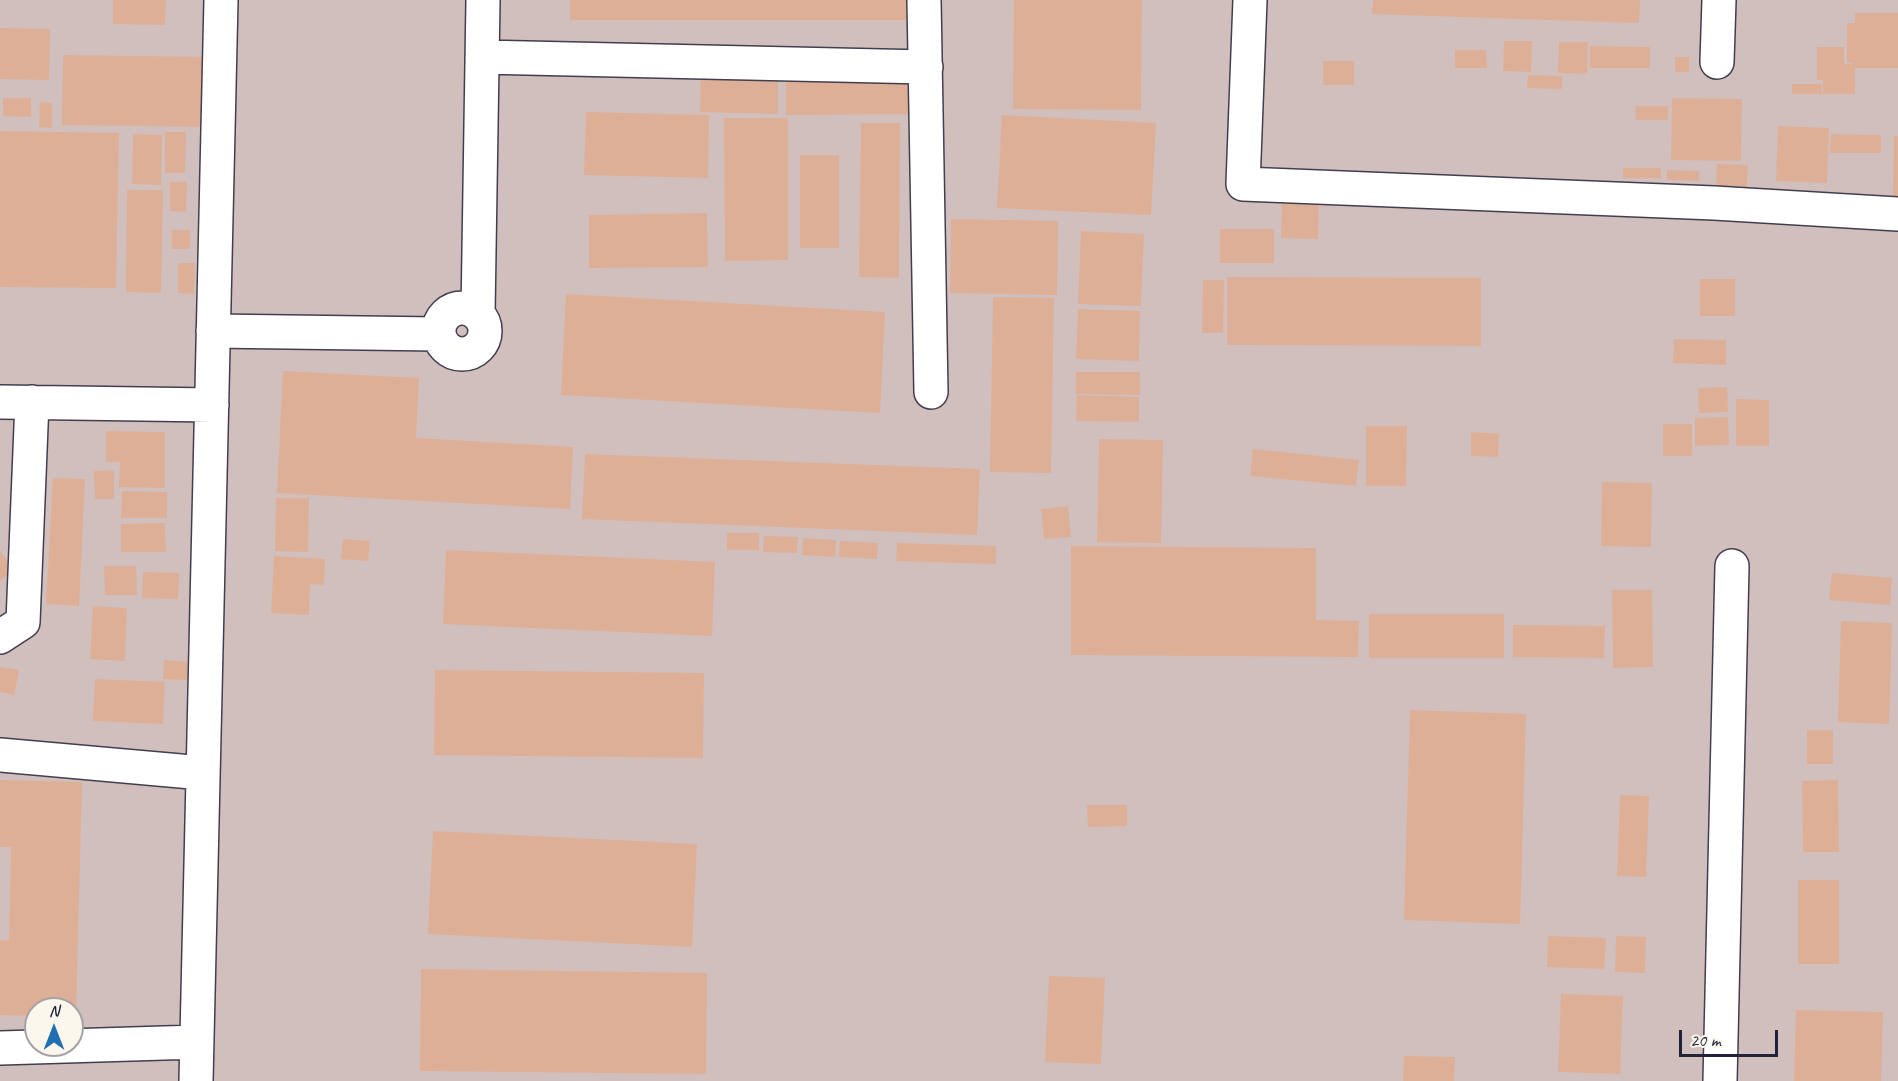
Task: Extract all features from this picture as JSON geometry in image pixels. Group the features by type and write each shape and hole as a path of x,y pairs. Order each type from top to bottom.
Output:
{"lane":[{"path":"196,1081 221,0"},
{"path":"213,331 437,334 446,350 464,356 481,347 486,329 478,313 483,0"},
{"path":"924,0 931,392"},
{"path":"1250,0 1243,184 1714,203 1898,214"},
{"path":"1717,62 1719,0"},
{"path":"482,57 926,67"},
{"path":"0,402 212,405"},
{"path":"0,637 23,622 32,402"},
{"path":"1720,1081 1732,566"},
{"path":"0,755 203,773"},
{"path":"0,1048 197,1042"}],"shaded area":[{"path":"0,0 1898,0 1898,1081 0,1081"}],"building":[{"path":"113,0 166,0 165,25 113,24"},
{"path":"570,0 917,0 917,20 570,20"},
{"path":"1014,0 1142,0 1141,110 1013,109"},
{"path":"1373,0 1640,0 1639,23 1372,14"},
{"path":"1855,13 1898,13 1898,68 1855,68 1855,94 1823,94 1823,80 1817,80 1817,47 1844,47 1844,64 1855,64 1847,62 1847,23 1855,23"},
{"path":"0,28 50,29 49,80 0,79"},
{"path":"1504,41 1532,41 1531,72 1503,71"},
{"path":"1559,42 1588,42 1587,74 1558,73"},
{"path":"1590,46 1650,47 1650,68 1590,68"},
{"path":"1455,50 1486,50 1487,68 1455,68"},
{"path":"63,55 209,57 207,127 62,125"},
{"path":"1675,57 1689,57 1689,72 1675,72"},
{"path":"1323,61 1354,61 1354,85 1323,85"},
{"path":"701,70 778,72 778,114 700,112"},
{"path":"909,75 909,114 786,115 786,76"},
{"path":"1528,75 1562,76 1562,89 1527,88"},
{"path":"1792,84 1822,84 1822,94 1792,94"},
{"path":"3,98 31,98 31,117 3,116"},
{"path":"1672,98 1742,99 1741,161 1671,160"},
{"path":"40,102 52,103 52,128 39,127"},
{"path":"1635,106 1668,106 1668,120 1636,120"},
{"path":"586,112 709,115 708,178 584,175"},
{"path":"1002,115 1156,123 1151,215 997,208"},
{"path":"724,118 788,118 788,260 725,261"},
{"path":"861,123 900,123 899,278 859,277"},
{"path":"1778,126 1829,128 1827,183 1776,181"},
{"path":"0,131 119,133 116,288 0,287"},
{"path":"165,132 186,132 185,173 165,173"},
{"path":"133,134 162,135 161,185 132,184"},
{"path":"1831,134 1881,135 1881,153 1830,153"},
{"path":"1894,136 1898,136 1898,203 1893,203"},
{"path":"800,155 839,155 839,248 800,248"},
{"path":"1717,164 1748,165 1747,187 1716,186"},
{"path":"1623,168 1661,168 1661,178 1623,178"},
{"path":"1667,170 1699,171 1699,181 1667,180"},
{"path":"170,182 187,182 186,212 170,211"},
{"path":"127,190 163,190 161,293 126,292"},
{"path":"1282,197 1319,197 1318,239 1281,238"},
{"path":"707,213 708,267 589,268 589,215"},
{"path":"951,219 1058,221 1057,295 950,293"},
{"path":"1220,229 1274,229 1274,263 1220,263"},
{"path":"172,230 190,230 190,249 172,249"},
{"path":"1081,231 1144,234 1141,306 1078,304"},
{"path":"178,263 195,263 194,294 178,293"},
{"path":"1227,277 1481,278 1481,346 1227,345"},
{"path":"1700,279 1735,279 1735,316 1700,316"},
{"path":"1203,280 1224,280 1223,333 1202,333"},
{"path":"566,294 885,312 880,413 561,395"},
{"path":"993,297 1054,298 1051,473 990,472"},
{"path":"1078,309 1140,311 1139,361 1076,359"},
{"path":"1674,339 1726,340 1726,365 1673,363"},
{"path":"283,371 419,378 416,438 573,447 570,509 277,493"},
{"path":"1076,372 1140,372 1140,395 1076,394"},
{"path":"1727,387 1728,412 1699,413 1698,388"},
{"path":"1077,395 1139,397 1139,422 1076,421"},
{"path":"1736,399 1769,400 1769,446 1736,446"},
{"path":"1728,417 1729,445 1695,446 1695,418"},
{"path":"1663,424 1692,424 1692,456 1663,456"},
{"path":"1366,426 1407,426 1406,486 1366,486"},
{"path":"106,431 165,432 165,488 119,487 120,462 106,462"},
{"path":"1471,432 1499,434 1498,457 1471,456"},
{"path":"1099,439 1163,440 1161,543 1097,542"},
{"path":"1253,449 1359,460 1356,486 1250,476"},
{"path":"585,454 980,469 977,535 582,519"},
{"path":"114,470 114,499 95,499 94,471"},
{"path":"53,478 85,479 79,606 46,604"},
{"path":"1602,482 1652,483 1651,547 1601,546"},
{"path":"122,491 167,492 167,518 121,518"},
{"path":"276,498 309,498 308,552 275,551"},
{"path":"1068,506 1071,537 1044,539 1041,509"},
{"path":"165,523 166,552 121,552 121,524"},
{"path":"727,533 759,533 759,550 727,550"},
{"path":"764,536 798,537 797,553 763,552"},
{"path":"803,538 836,540 835,557 802,555"},
{"path":"343,539 370,541 368,561 341,559"},
{"path":"840,541 878,543 877,559 839,557"},
{"path":"897,543 996,546 996,564 896,561"},
{"path":"1071,546 1316,548 1316,620 1359,621 1358,657 1071,655"},
{"path":"446,550 715,562 712,636 443,624"},
{"path":"0,551 14,570 0,581"},
{"path":"274,556 325,559 324,585 310,584 309,615 271,613"},
{"path":"104,566 136,566 137,595 105,595"},
{"path":"143,572 179,573 178,599 142,598"},
{"path":"1832,573 1892,578 1890,605 1829,600"},
{"path":"1612,590 1652,590 1653,667 1613,668"},
{"path":"93,606 127,608 125,661 90,659"},
{"path":"1369,614 1504,614 1504,658 1369,658"},
{"path":"1841,621 1892,623 1889,724 1838,722"},
{"path":"1513,625 1605,626 1604,658 1513,657"},
{"path":"164,660 189,662 188,680 163,679"},
{"path":"0,667 19,670 14,695 0,692"},
{"path":"435,670 704,673 703,758 434,755"},
{"path":"95,679 165,682 163,724 93,721"},
{"path":"1410,710 1526,714 1520,924 1404,920"},
{"path":"1807,730 1833,730 1833,764 1807,764"},
{"path":"0,780 82,782 77,997 24,997 24,1016 0,1015 0,940 9,941 11,847 0,847"},
{"path":"1838,780 1839,852 1803,852 1802,781"},
{"path":"1620,795 1649,796 1646,877 1617,876"},
{"path":"1087,805 1127,805 1127,826 1088,827"},
{"path":"433,831 697,844 692,947 428,934"},
{"path":"1798,880 1839,880 1839,964 1798,964"},
{"path":"1548,936 1606,938 1604,969 1547,967"},
{"path":"1616,936 1646,937 1645,973 1615,972"},
{"path":"421,969 707,973 706,1074 420,1071"},
{"path":"1049,976 1105,978 1101,1064 1045,1062"},
{"path":"1561,994 1623,996 1620,1074 1558,1072"},
{"path":"1796,1010 1883,1012 1881,1081 1794,1081"},
{"path":"1404,1056 1455,1057 1454,1081 1403,1081"}]}
